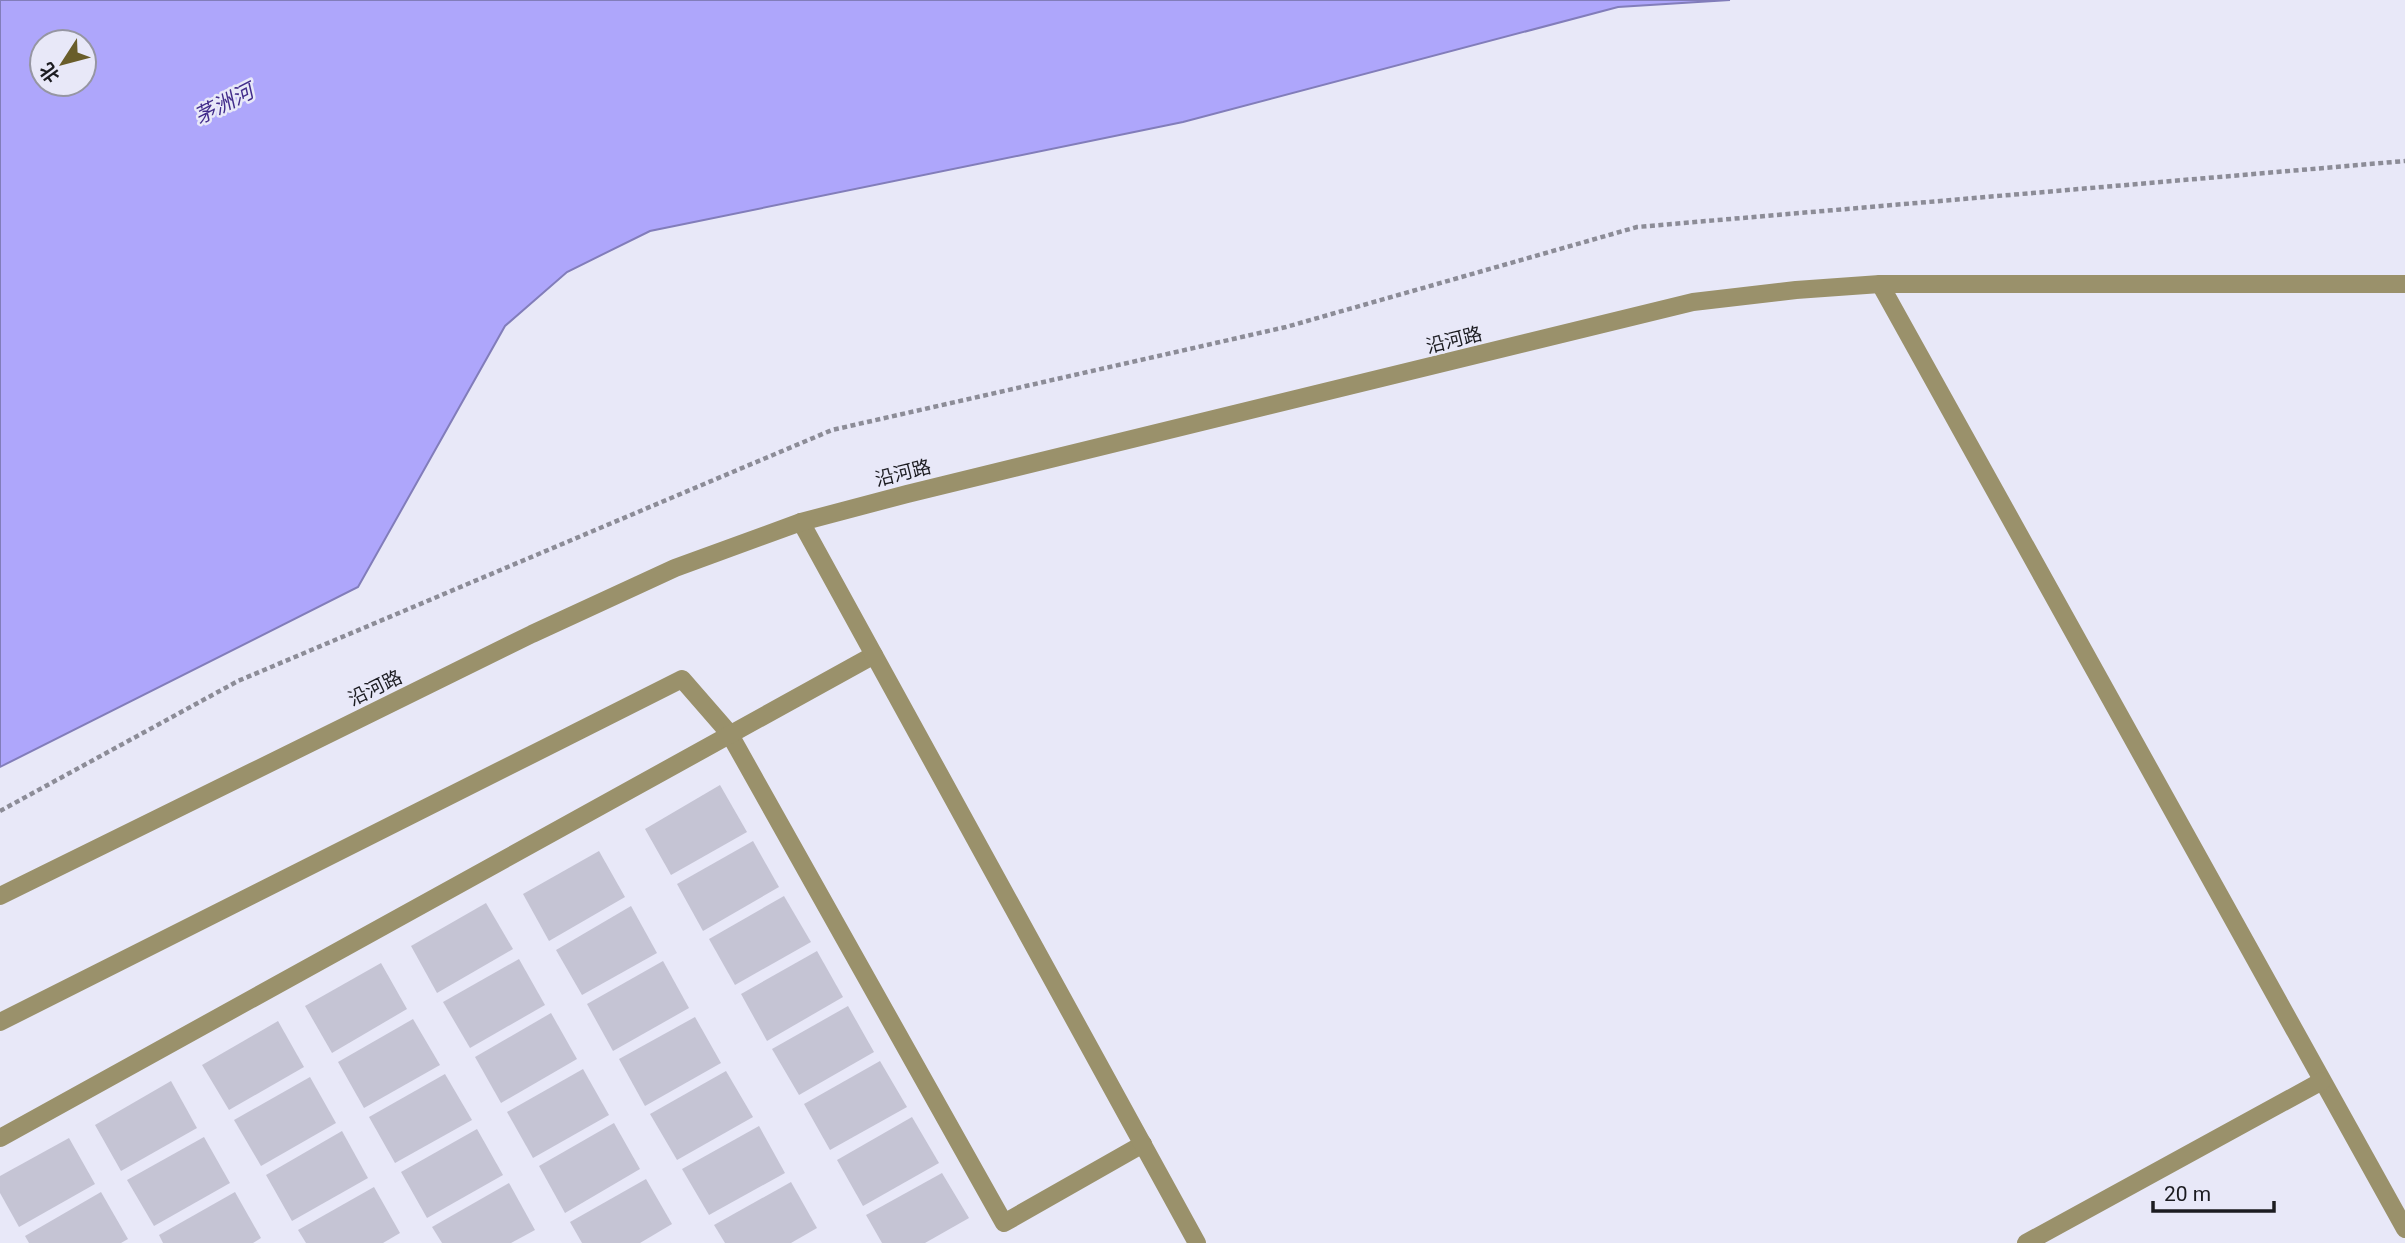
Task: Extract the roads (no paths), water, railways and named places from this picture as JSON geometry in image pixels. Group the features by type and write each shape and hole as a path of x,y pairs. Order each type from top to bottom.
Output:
{"street":[{"name":"沿河路","path":"0,897 544,628 675,568 801,522 906,494 1693,302 1880,284 2405,284"},
{"path":"1880,284 2405,1229"},
{"path":"801,522 1197,1243"},
{"path":"0,1138 874,655"},
{"path":"0,1022 682,680 729,733 1004,1223 1143,1144"},
{"path":"2026,1243 2322,1081"}],"water":[{"name":"茅洲河","path":"0,0 1730,0 1618,7 1183,122 650,231 567,272 505,326 358,587 0,767"}]}
